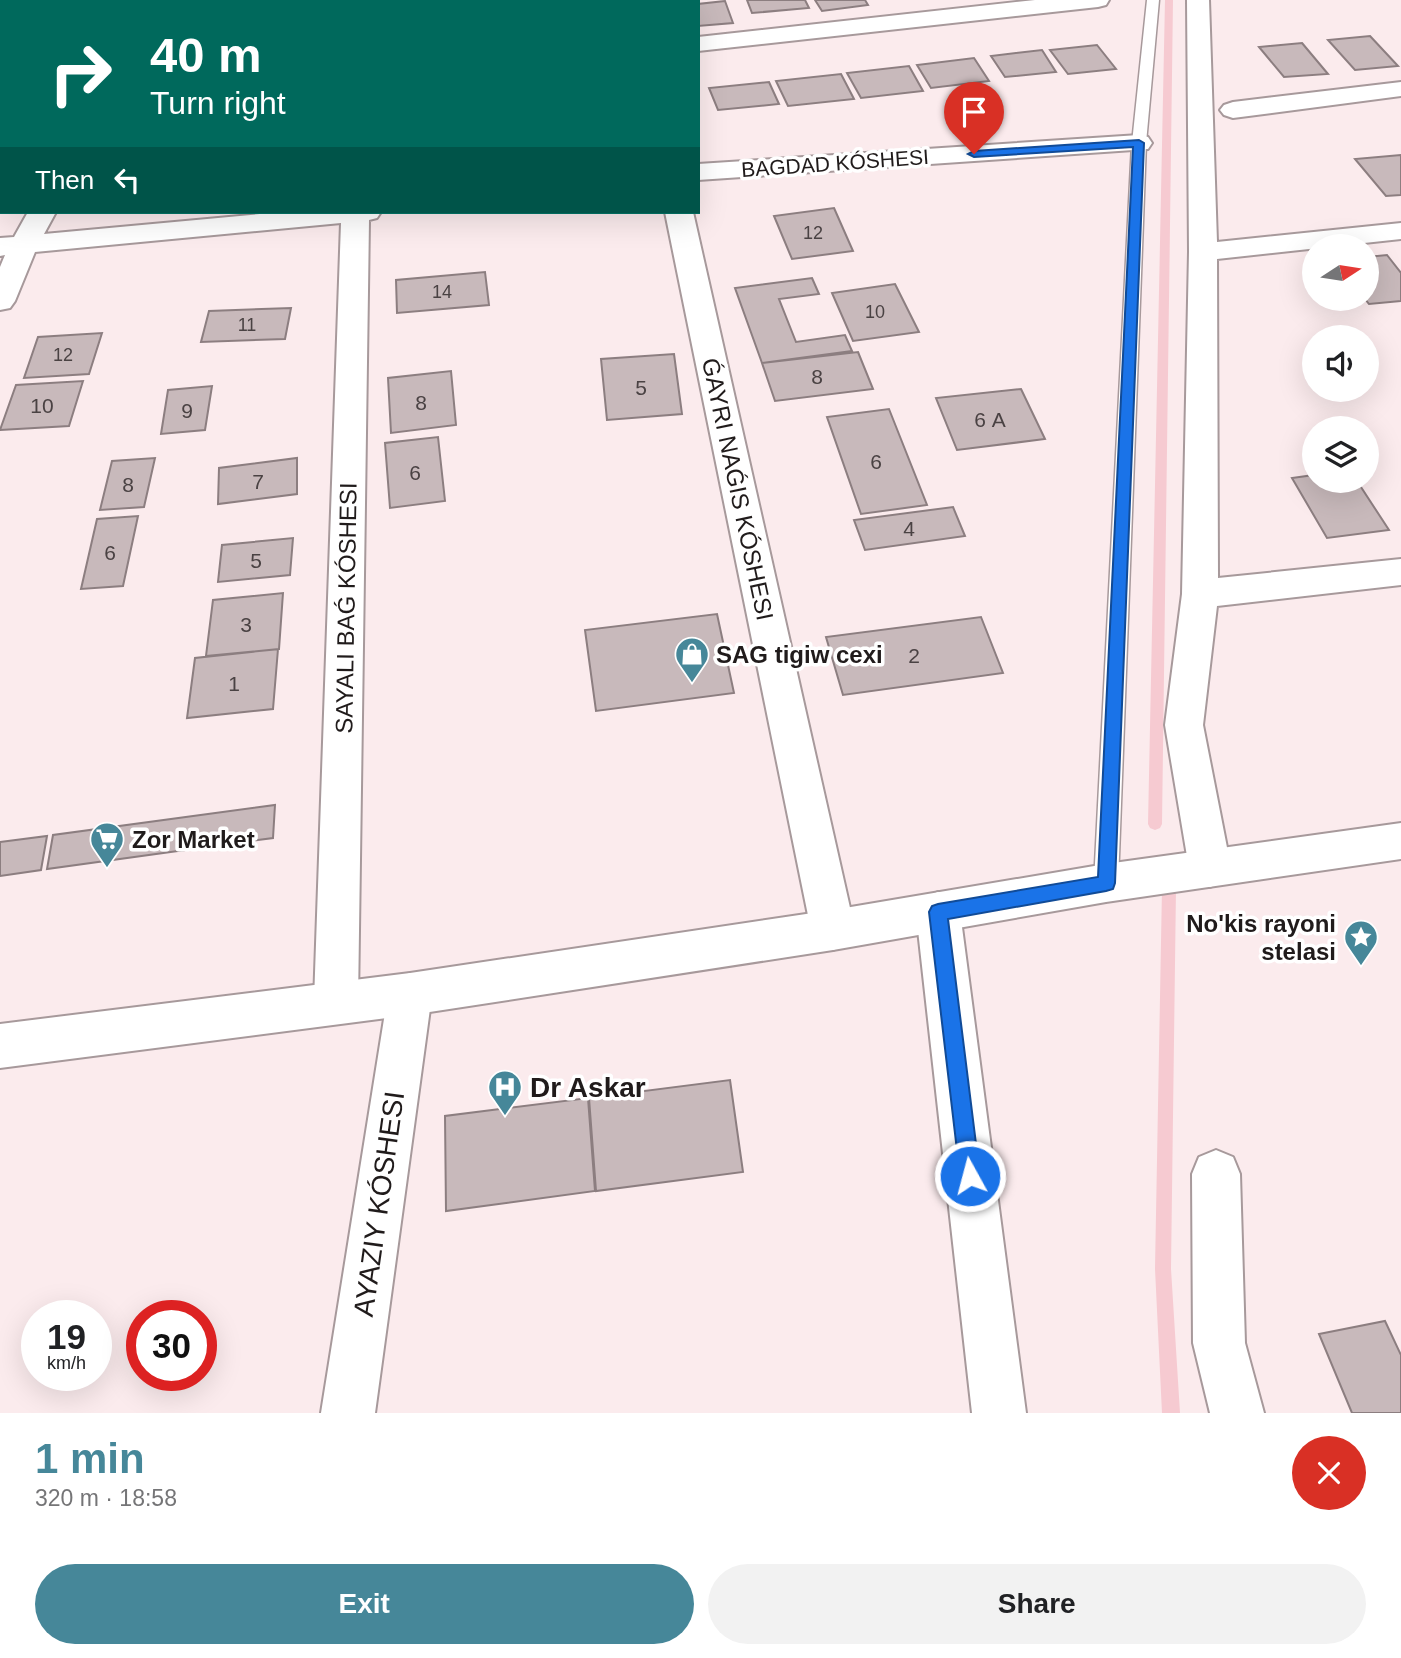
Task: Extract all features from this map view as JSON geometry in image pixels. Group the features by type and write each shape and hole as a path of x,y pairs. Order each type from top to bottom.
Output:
{"street":[{"path":"700,44 1098,0"},
{"path":"1198,0 1203,252 1200,594 1184,725 1210,868"},
{"path":"1233,110 1401,89"},
{"name":"BAGDAD KÓSHESI","path":"700,172 1139,143"},
{"path":"0,300 12,246 40,214"},
{"path":"12,246 340,214"},
{"path":"336,1002 361,214"},
{"path":"679,214 833,930"},
{"path":"1203,252 1401,231"},
{"path":"1200,594 1401,572"},
{"path":"0,1046 410,994 833,930 1106,883 1401,841"},
{"path":"938,912 999,1413"},
{"name":"AYAZIY KÓSHESI","path":"348,1413 410,994"},
{"path":"1216,1174 1219,1343 1237,1413"}],"lane":[{"path":"1106,883 1139,143 1153,0"}],"building":[{"path":"747,0 805,0 809,8 752,13"},
{"path":"815,0 865,0 868,5 822,11"},
{"path":"725,1 733,23 700,26 700,4"},
{"path":"1370,36 1398,66 1355,70 1328,40"},
{"path":"1302,43 1328,74 1284,77 1259,47"},
{"path":"1097,45 1116,69 1068,74 1050,50"},
{"path":"1042,50 1056,72 1005,77 991,56"},
{"path":"974,58 989,81 931,88 917,65"},
{"path":"909,66 923,91 861,98 847,73"},
{"path":"841,74 854,99 788,106 776,81"},
{"path":"769,82 779,104 718,110 709,88"},
{"path":"1401,155 1401,195 1386,196 1355,159"},
{"path":"834,208 853,251 792,259 774,216"},
{"path":"1387,255 1401,273 1401,301 1379,303 1379,256"},
{"path":"485,272 489,305 397,313 396,280"},
{"path":"812,278 819,294 779,299 796,342 845,335 852,351 762,363 735,288"},
{"path":"895,284 919,332 853,341 832,293"},
{"path":"291,308 285,339 201,342 209,311"},
{"path":"102,333 89,374 24,378 38,337"},
{"path":"858,352 873,389 775,401 762,363"},
{"path":"674,354 682,414 607,420 601,359"},
{"path":"451,371 456,425 391,433 388,378"},
{"path":"83,381 69,426 0,430 16,385"},
{"path":"212,386 205,430 161,434 168,390"},
{"path":"1021,389 1045,439 957,450 936,398"},
{"path":"889,409 927,505 861,514 827,417"},
{"path":"438,437 445,501 390,508 385,443"},
{"path":"155,458 144,507 100,510 112,461"},
{"path":"297,458 297,494 218,504 219,468"},
{"path":"1302,477 1302,493 1365,493 1389,530 1327,538 1292,478"},
{"path":"953,507 965,536 865,550 854,520"},
{"path":"138,516 123,586 81,589 97,519"},
{"path":"293,538 290,575 218,582 222,545"},
{"path":"283,593 279,649 206,656 213,600"},
{"path":"717,614 734,693 596,711 585,630"},
{"path":"981,617 1003,673 843,695 826,637"},
{"path":"278,649 273,709 187,718 195,658"},
{"path":"275,805 273,838 47,869 53,835"},
{"path":"47,836 41,870 0,876 0,842"},
{"path":"730,1080 743,1172 596,1191 589,1098"},
{"path":"588,1098 595,1191 446,1211 445,1116"},
{"path":"1385,1321 1401,1355 1401,1413 1352,1413 1319,1334"}],"waterway":[{"path":"1155,824 1169,0"},
{"path":"1169,888 1163,1269 1171,1413"}],"place":[{"name":"SAG tigiw cexi","path":"692,684"},
{"name":"Zor Market","path":"107,869"},
{"name":"No'kis rayoni stelasi","path":"1361,967"},
{"name":"Dr Askar","path":"505,1117"}],"route":[{"path":"970,1176 938,912 1106,883 1139,143 974,154"}]}
